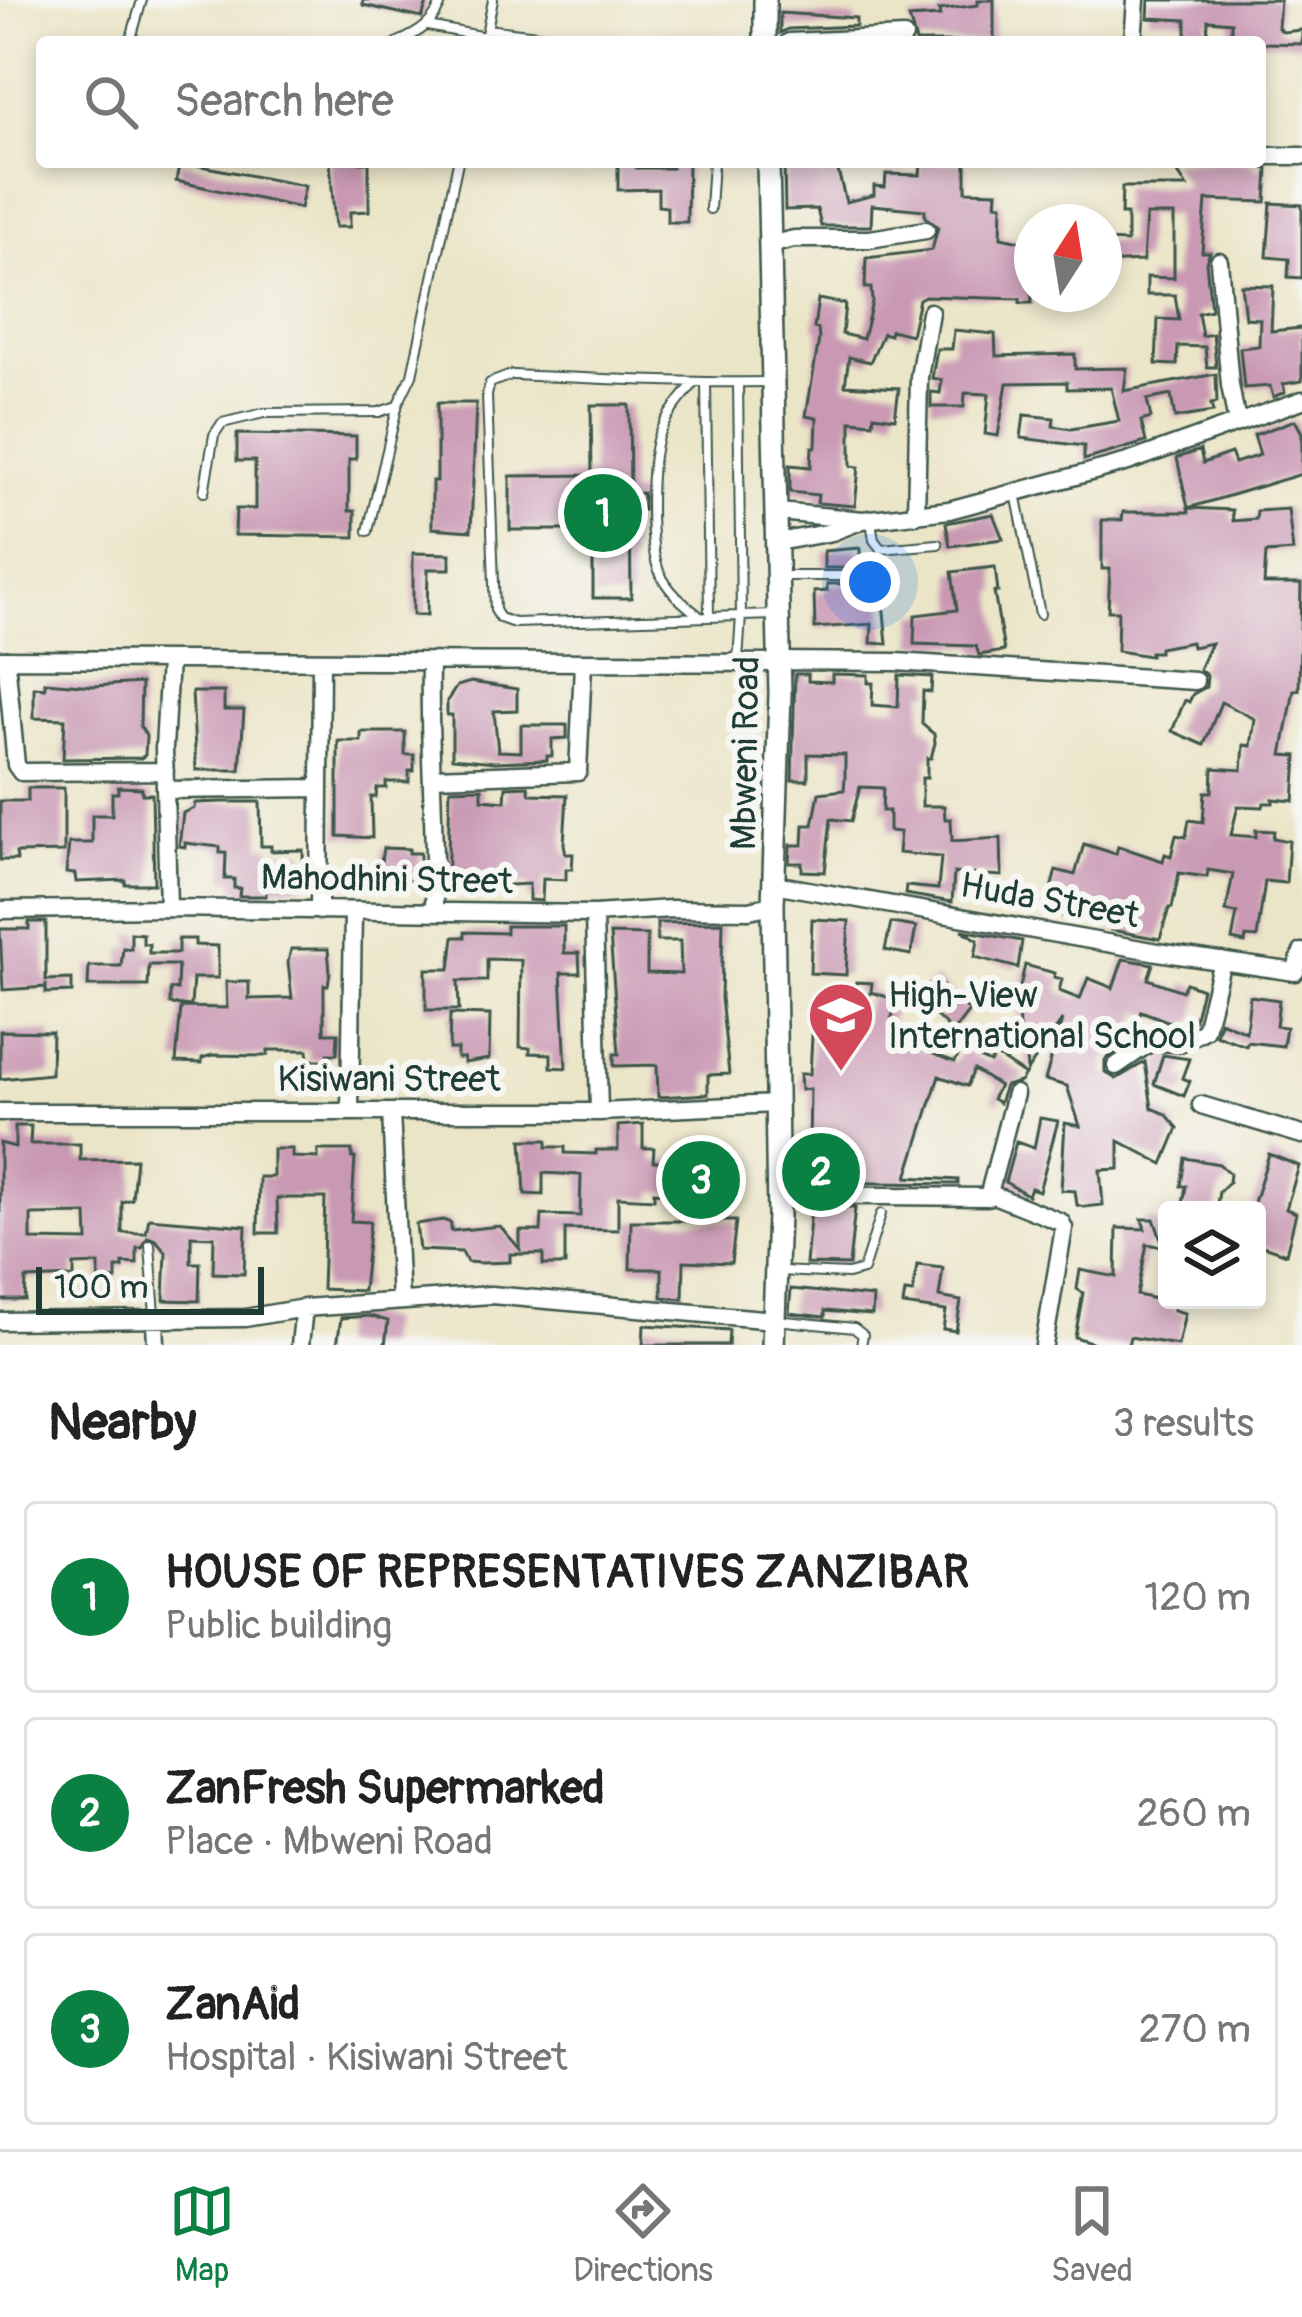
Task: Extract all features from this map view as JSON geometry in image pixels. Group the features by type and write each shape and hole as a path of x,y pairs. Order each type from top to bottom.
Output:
{"street":[{"path":"765,0 765,36"},
{"path":"1133,36 1136,0"},
{"path":"1266,155 1302,156"},
{"name":"Mbweni Road","path":"768,168 779,615 773,894 778,1195 770,1337"},
{"path":"773,244 794,239 870,239 926,230"},
{"path":"1219,261 1237,423"},
{"path":"916,515 919,377 930,311"},
{"path":"778,512 867,520 916,515 1128,462 1302,400"},
{"path":"778,542 867,520"},
{"path":"320,788 22,772 16,766 3,659 896,662 1195,681"},
{"path":"168,908 169,661"},
{"path":"319,911 320,662"},
{"path":"430,664 434,910"},
{"path":"432,777 578,772 583,664"},
{"name":"Mahodhini Street","path":"0,910 594,914 749,910 773,894"},
{"name":"Huda Street","path":"773,894 1299,974 1302,952"},
{"path":"350,1110 353,912"},
{"path":"594,914 599,1112"},
{"path":"1116,1066 1151,1042 1180,1043 1204,1030 1222,961"},
{"path":"778,1195 983,1199 991,1194 1015,1094"},
{"name":"Kisiwani Street","path":"0,1112 599,1112 776,1104"},
{"path":"1201,1105 1302,1135"},
{"path":"391,1112 400,1301"},
{"path":"991,1194 1060,1222 1064,1228 1044,1345"},
{"path":"0,1321 245,1318 304,1308 490,1295 770,1337"},
{"path":"300,1345 304,1308"},
{"path":"155,1321 156,1345"}],"lane":[{"path":"132,36 142,0"},
{"path":"408,36 435,18 442,0"},
{"path":"426,25 485,36 493,0"},
{"path":"368,531 397,406 412,375 457,168"},
{"path":"710,209 713,168"},
{"path":"776,382 693,384 511,376 490,383 487,395 495,610 500,618 514,623 779,615"},
{"path":"704,616 706,383"},
{"path":"738,383 738,663"},
{"path":"693,384 658,438 653,554 675,596 704,616"},
{"path":"204,492 214,435 222,423 264,413 379,412 397,406"},
{"path":"1016,492 1040,614"},
{"path":"867,520 880,549 938,544"},
{"path":"778,576 840,576"},
{"path":"776,1271 848,1274 863,1270 881,1214"},
{"path":"150,1245 155,1321"},
{"path":"770,1337 854,1328 863,1335 861,1345"}],"building":[{"path":"363,0 428,0 422,18 363,5"},
{"path":"978,0 994,0 994,36 914,36 909,18 940,16 939,10 978,5"},
{"path":"1149,0 1280,0 1278,28 1302,30 1302,44 1266,43 1266,36 1231,36 1231,22 1208,20 1207,36 1186,36 1186,20 1148,18"},
{"path":"780,13 856,18 856,26 780,33"},
{"path":"179,168 211,168 305,186 300,208 176,181"},
{"path":"330,168 369,168 369,211 350,212 350,227 335,227"},
{"path":"618,168 688,168 687,222 667,222 667,207 658,206 658,189 618,190"},
{"path":"784,168 837,168 846,202 874,195 874,186 885,187 886,174 966,168 966,191 997,192 996,204 1002,204 1001,237 1014,240 1014,299 925,296 919,299 911,335 883,333 870,362 849,357 845,385 899,388 895,418 874,415 873,423 851,421 851,466 859,467 855,506 817,503 818,495 790,492 790,465 811,467 812,447 816,447 817,418 806,416 819,339 814,328 818,299 845,304 842,334 863,339 872,302 871,288 865,288 866,258 932,250 938,227 925,217 925,210 872,205 871,226 821,226 817,209 785,210"},
{"path":"1175,168 1268,169 1266,202 1206,200 1202,252 1210,252 1206,262 1211,310 1198,313 1202,336 1213,334 1216,367 1207,367 1205,347 1178,346 1177,365 1156,364 1158,319 1179,320 1175,295 1147,295 1147,277 1174,278 1174,215 1146,215 1143,261 1122,262 1127,214 1122,214 1122,187 1187,187"},
{"path":"1271,203 1302,205 1302,278 1288,277 1289,259 1267,257"},
{"path":"1241,285 1273,286 1271,331 1302,328 1302,381 1283,384 1285,392 1273,397 1270,386 1244,388 1240,348 1259,346 1260,319 1245,318"},
{"path":"954,330 995,334 996,356 1075,354 1075,369 1127,368 1124,391 1216,374 1217,403 1211,404 1213,412 1175,418 1171,395 1147,400 1151,418 1141,421 1146,442 1084,460 1084,446 1021,438 1024,415 1054,418 1053,426 1071,429 1119,421 1111,388 1067,389 1067,382 1007,383 998,436 985,434 989,394 965,393 964,407 931,407 931,392 940,393 942,380 932,378 937,349 952,349"},
{"path":"437,403 476,403 471,531 432,528"},
{"path":"591,405 629,405 630,494 643,493 643,510 630,510 631,598 593,598 593,530 510,530 510,476 592,475"},
{"path":"1295,420 1302,433 1302,474 1188,508 1177,458 1200,450 1203,463 1231,453 1235,463 1260,455 1254,435"},
{"path":"237,434 356,436 356,459 349,459 349,511 355,511 355,537 235,535 236,509 255,509 255,461 237,461"},
{"path":"1188,508 1232,510 1233,521 1256,519 1257,511 1288,509 1293,551 1266,553 1264,584 1301,584 1299,690 1294,690 1282,755 1297,756 1294,801 1273,799 1263,807 1238,806 1231,835 1256,837 1256,830 1274,831 1273,838 1289,841 1286,883 1265,881 1257,938 1246,937 1245,943 1232,940 1237,913 1226,911 1233,874 1208,870 1207,877 1179,873 1160,939 1111,930 1116,914 1075,902 1066,903 1062,916 1045,911 1056,870 1075,875 1084,844 1116,854 1118,846 1163,861 1165,854 1171,856 1176,835 1186,837 1189,820 1203,822 1213,768 1242,770 1244,745 1251,746 1255,719 1221,702 1204,745 1172,731 1185,700 1189,702 1206,687 1207,676 1199,669 1211,643 1159,648 1150,656 1117,651 1118,611 1108,611 1110,569 1102,569 1102,520 1122,520 1123,512 1189,512"},
{"path":"993,514 1003,539 950,546 946,523"},
{"path":"860,548 860,570 880,569 887,644 871,643 872,624 815,628 814,592 827,591 827,584 843,584 848,577 843,568 824,568 824,551"},
{"path":"413,553 450,554 450,569 428,569 427,615 413,615"},
{"path":"995,567 998,592 994,592 1004,651 979,655 976,646 914,644 915,615 957,610 952,572"},
{"path":"795,674 808,674 808,681 832,682 832,674 868,675 868,683 873,683 872,705 898,707 899,675 932,677 931,692 923,691 922,724 934,734 935,743 927,758 927,778 922,778 922,806 944,806 945,819 951,819 952,841 1001,838 1002,876 954,873 952,902 905,894 906,886 938,889 941,857 898,853 900,832 889,831 889,811 882,811 883,788 860,787 851,821 831,819 825,872 802,871 802,863 789,863 790,845 803,845 804,825 813,825 819,793 844,790 845,778 845,755 808,754 808,780 792,780"},
{"path":"45,682 141,683 145,755 63,759 65,719 34,718 34,687 45,688"},
{"path":"471,682 517,689 517,710 494,711 498,751 521,752 521,725 567,725 567,738 552,739 552,756 547,760 452,758 452,715 447,715 447,701 457,686"},
{"path":"192,692 224,692 224,710 244,710 240,770 196,770"},
{"path":"361,732 405,732 405,755 414,755 409,782 386,782 386,788 377,788 376,797 371,797 372,838 338,836 338,741 361,741"},
{"path":"528,786 530,794 567,795 564,844 566,854 573,854 566,880 543,879 542,901 529,900 529,884 447,888 450,789 482,788 482,799 505,801 506,787"},
{"path":"118,787 142,788 142,794 152,794 154,884 76,882 75,874 66,873 69,843 92,843 92,815 112,815 112,793 118,793"},
{"path":"28,788 64,788 64,852 16,853 17,860 0,860 0,801 28,801"},
{"path":"260,802 261,846 271,846 271,851 303,850 304,885 266,889 266,896 239,896 234,879 225,879 226,853 220,853 220,847 179,846 183,813 195,803"},
{"path":"383,848 420,853 420,875 414,874 413,881 404,885 378,881"},
{"path":"812,919 849,921 846,975 810,973"},
{"path":"29,922 46,922 46,980 72,979 72,992 46,993 46,987 3,990 0,929 29,929"},
{"path":"723,922 721,998 729,1074 708,1075 708,1094 658,1097 657,1065 614,1066 614,1054 619,1054 610,934 647,935 647,973 681,974 680,941 657,941 657,923"},
{"path":"891,923 916,927 911,955 885,950"},
{"path":"506,926 564,926 564,953 579,953 580,973 561,973 566,1068 551,1067 551,1054 530,1053 530,1048 520,1047 521,960 487,959 487,981 458,981 459,1010 426,1010 426,969 450,969 454,937 465,937 465,932 506,933"},
{"path":"962,930 1022,941 1018,968 975,957 978,940"},
{"path":"131,933 143,934 149,953 178,953 178,939 218,946 218,978 193,978 191,1006 170,1004 170,989 177,990 178,965 149,965 148,986 88,986 89,966 121,966 123,948 131,949"},
{"path":"291,949 328,949 324,1033 338,1033 337,1054 328,1054 328,1060 309,1060 308,1050 268,1050 263,1056 212,1055 202,1058 202,1063 176,1062 181,1007 227,1008 226,982 249,982 249,999 292,998"},
{"path":"1123,959 1153,964 1148,979 1182,991 1186,983 1202,989 1194,1021 1183,1027 1141,1011 1123,1046 1105,1060 1105,1072 1116,1079 1145,1062 1152,1108 1166,1114 1178,1128 1163,1164 1119,1141 1119,1169 1100,1170 1103,1205 1084,1207 1077,1205 1075,1191 1061,1190 1065,1123 1080,1126 1067,1086 1045,1080 1062,1020 1027,1071 1018,996 1025,965 1055,973 1054,977 1062,979 1059,991 1080,999 1088,978 1113,988"},
{"path":"935,979 969,1011 953,1032 917,998"},
{"path":"856,982 872,983 871,992 897,1000 890,1024 910,1034 905,1044 955,1062 961,1050 990,1063 995,1055 1025,1075 1020,1082 1005,1086 999,1103 992,1099 999,1086 974,1070 967,1086 939,1076 907,1177 958,1180 958,1184 792,1182 792,1146 809,1147 810,1089 801,1090 800,1074 810,1074 813,1018 828,1016 860,1029 870,994 855,994"},
{"path":"1250,996 1279,1000 1276,1026 1286,1027 1283,1046 1248,1042 1246,1046 1216,1035 1220,1021 1246,1032"},
{"path":"450,1014 490,1015 489,1059 464,1063 464,1058 457,1058 457,1049 449,1049"},
{"path":"0,1031 52,1032 51,1074 0,1079"},
{"path":"1163,1055 1189,1059 1182,1078 1190,1081 1184,1096 1154,1084"},
{"path":"1040,1118 1058,1121 1039,1191 1031,1188 1028,1195 1005,1182 1016,1142 1034,1148"},
{"path":"643,1124 643,1148 654,1148 653,1161 691,1162 691,1151 725,1151 725,1202 654,1192 654,1199 618,1197 618,1230 565,1229 565,1265 543,1265 543,1254 510,1254 510,1262 481,1263 467,1262 462,1252 419,1250 416,1224 443,1220 451,1223 451,1231 500,1226 520,1249 520,1231 541,1231 542,1215 580,1216 581,1175 543,1173 543,1195 525,1194 522,1140 547,1140 547,1147 565,1147 565,1153 596,1154 596,1150 618,1150 618,1126"},
{"path":"15,1126 31,1126 30,1144 80,1144 80,1160 136,1159 132,1199 122,1202 122,1233 146,1233 149,1218 246,1226 244,1274 213,1273 214,1237 191,1236 191,1263 200,1263 199,1301 164,1300 166,1252 148,1237 137,1248 137,1264 123,1263 123,1268 116,1268 116,1280 99,1279 99,1264 74,1265 74,1277 26,1279 25,1300 0,1300 0,1143 15,1147","holes":["87,1214 88,1241 31,1240 31,1215"]},
{"path":"273,1149 292,1149 292,1157 318,1158 318,1150 352,1150 351,1221 370,1222 363,1291 322,1289 325,1198 277,1198 278,1233 258,1233 259,1177 273,1177"},
{"path":"1269,1154 1299,1166 1286,1209 1296,1213 1286,1254 1266,1247 1266,1201 1254,1201"},
{"path":"1185,1158 1219,1164 1230,1174 1218,1201 1184,1201 1186,1186 1181,1186"},
{"path":"811,1208 855,1208 849,1265 806,1264"},
{"path":"1142,1219 1154,1219 1158,1246 1147,1244 1137,1295 1158,1300 1158,1309 1185,1313 1178,1345 1130,1337 1128,1345 1100,1345 1075,1337 1083,1293 1077,1289 1080,1270 1116,1277 1117,1228 1145,1229"},
{"path":"631,1221 736,1221 731,1263 684,1261 683,1299 662,1297 662,1269 630,1269"},
{"path":"917,1265 943,1268 939,1297 961,1301 956,1331 943,1329 946,1311 903,1305 905,1292 913,1293"},
{"path":"791,1289 873,1297 872,1315 789,1313"},
{"path":"370,1316 388,1321 385,1345 337,1345 341,1318"},
{"path":"644,1325 729,1330 728,1345 643,1345"}],"place":[{"name":"HOUSE OF REPRESENTATIVES ZANZIBAR","path":"603,513"},
{"name":"High-View International School","path":"841,1074"},
{"name":"ZanFresh Supermarked","path":"821,1172"},
{"name":"ZanAid","path":"701,1180"}]}
